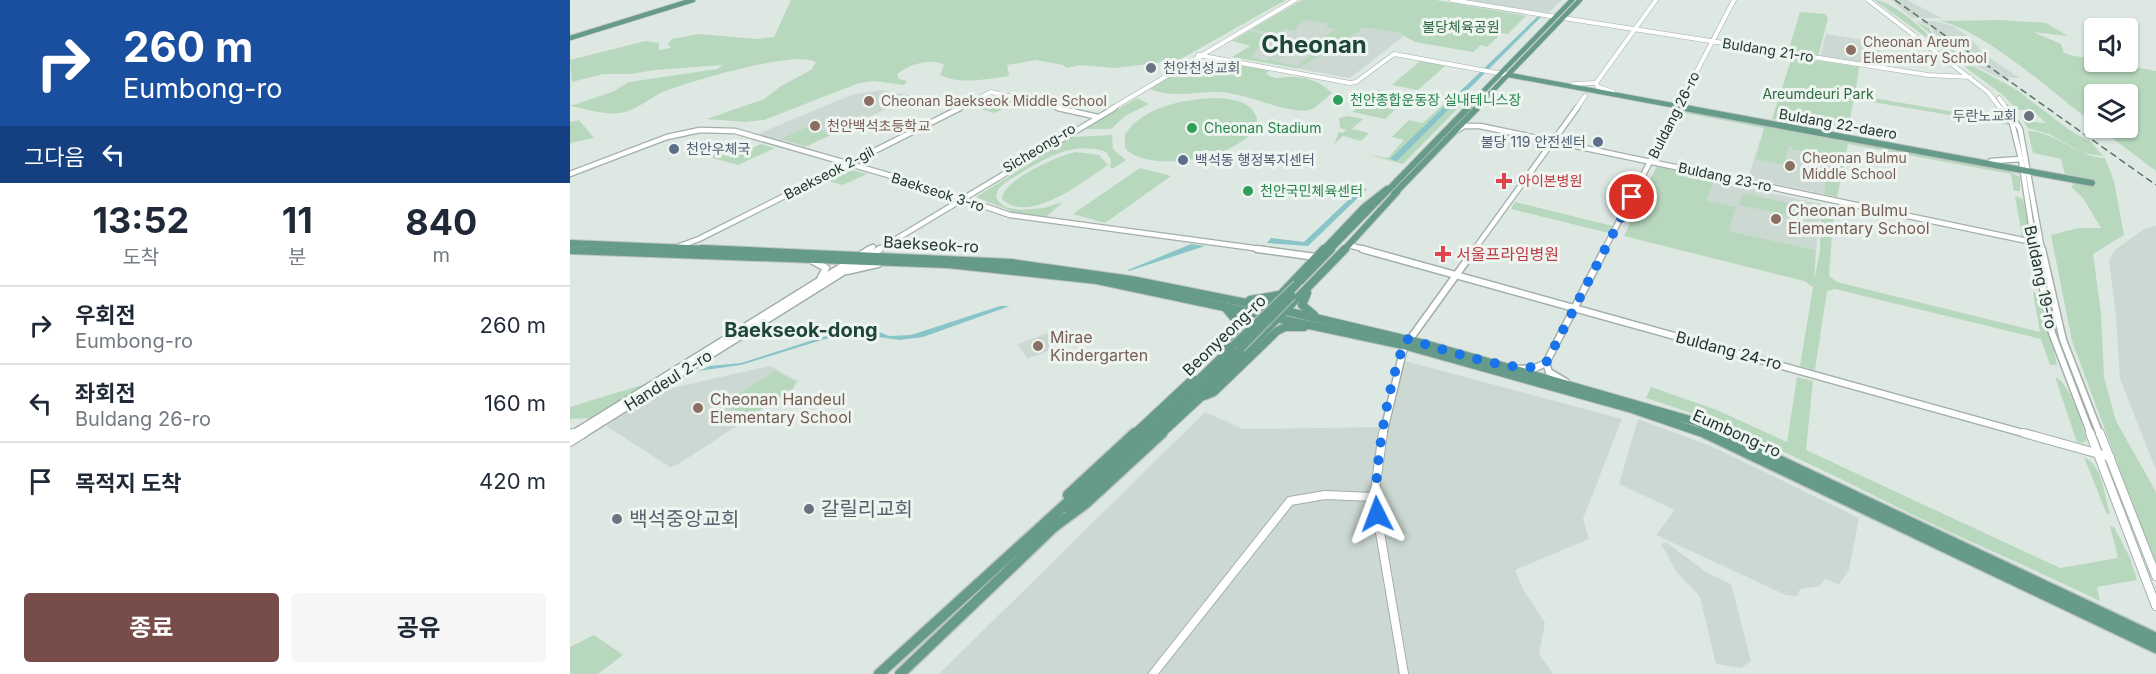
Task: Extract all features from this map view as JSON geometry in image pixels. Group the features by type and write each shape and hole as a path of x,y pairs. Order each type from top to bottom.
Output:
{"main road":[{"path":"570,37 687,0"},
{"path":"570,37 693,0"},
{"name":"Beonyeong-ro","path":"1300,285 1498,72 1572,0"},
{"name":"Beonyeong-ro","path":"879,674 1043,522 1156,422 1234,345 1300,285 1396,192 1580,0"},
{"path":"1556,17 1563,18"},
{"name":"Buldang 22-daero","path":"1510,74 2025,169"},
{"name":"Buldang 22-daero","path":"1680,105 2092,182"},
{"path":"1234,345 1364,207 1387,189"},
{"path":"1055,526 1085,504 1200,398 1283,315 1380,213 1396,192"},
{"name":"Baekseok-ro","path":"570,243 704,248 860,258 1011,263 1100,274 1283,315"},
{"name":"Baekseok-ro","path":"570,250 806,259 860,258 978,266 1096,280 1223,302"},
{"path":"1312,284 1302,302 1304,308 1330,326"},
{"path":"1281,294 1286,300 1299,298"},
{"path":"1223,302 1257,301 1281,294"},
{"path":"1223,302 1239,324 1234,345"},
{"name":"Eumbong-ro","path":"1283,315 1408,340 1705,433 2156,648"},
{"path":"1200,398 1214,392 1277,332 1293,327 1330,326"},
{"name":"Eumbong-ro","path":"1330,326 1425,344 1664,410 1730,435 2156,638"},
{"path":"1234,345 1251,336 1254,344"},
{"name":"Beonyeong-ro","path":"900,674 1055,526 1234,345"}],"street":[{"name":"Sicheong-ro","path":"860,258 1198,54 1293,0"},
{"path":"1452,0 1556,17"},
{"path":"1572,86 1596,83 1656,0"},
{"name":"Buldang 26-ro","path":"1546,363 1734,0"},
{"name":"Buldang 19-ro","path":"1869,0 1972,77 1999,103 2017,128 2052,333 2156,606"},
{"name":"Buldang 21-ro","path":"1563,18 1928,75 1972,77"},
{"path":"1198,54 1351,81 1393,51 1510,74"},
{"path":"1198,54 1353,83 1394,54 1437,59 1455,64"},
{"path":"1596,83 1598,87 1613,93"},
{"path":"1572,86 1584,91 1585,96"},
{"name":"Baekseok 2-gil","path":"673,248 699,239 991,92 1095,116"},
{"path":"1404,674 1374,497 1385,423 1408,340 1585,96 1595,93 1613,93"},
{"path":"1473,112 1472,122 1480,126"},
{"path":"1454,132 1469,125 1480,126"},
{"name":"Buldang 23-ro","path":"1480,126 2037,243"},
{"name":"Buldang 19-ro","path":"2017,128 2021,159 2025,169"},
{"name":"Baekseok 3-ro","path":"570,174 660,139 714,129 735,131 1010,215 1316,257"},
{"path":"1991,161 2021,159"},
{"path":"1968,160 2013,171 2026,180"},
{"path":"699,239 696,244 704,248"},
{"name":"Buldang 19-ro","path":"2037,243 2063,340 2156,576"},
{"name":"Buldang 24-ro","path":"1348,245 2110,457"},
{"name":"Handeul 2-ro","path":"570,442 860,258"},
{"name":"Handeul 2-ro","path":"570,435 819,280 860,258"},
{"path":"806,259 822,264 826,268 819,280"},
{"path":"833,277 851,270 893,262"},
{"path":"1517,369 1535,368 1546,363 1549,372 1567,383"},
{"path":"1153,674 1290,501 1325,495 1374,497"}],"shaded area":[{"path":"1468,0 1562,0 1548,13"},
{"path":"1891,0 1907,0 1942,18 1912,18"},
{"path":"1283,11 1399,33 1404,36 1350,78 1232,57 1251,45 1232,41"},
{"path":"1917,21 1934,21 1953,26 1971,39 1985,55 2020,78 1998,77 1977,67 1960,50 1934,34 1932,28"},
{"name":"Cheonan Areum Elementary School","path":"1826,34 1870,41 1880,51 1879,65 1820,57"},
{"name":"천안백석초등학교","path":"881,90 914,96 806,147 758,134 851,95"},
{"name":"Cheonan Bulmu Middle School","path":"1760,140 1831,154 1824,194 1748,178"},
{"name":"Cheonan Bulmu Elementary School","path":"1714,181 1821,204 1816,250 1729,231 1706,201"},
{"path":"2156,226 2156,470 2120,379 2109,260 2115,250 2144,229"},
{"name":"Mirae Kindergarten","path":"1048,333 1058,347 1027,359 1018,344"},
{"path":"1405,361 1622,419 1583,519 1589,539 1515,570 1524,591 1545,623 1539,654 1553,674 939,674 1205,412 1243,429 1390,427"},
{"name":"Cheonan Handeul Elementary School","path":"770,366 798,381 792,390 677,465 670,467 606,426 659,391"},
{"path":"1638,419 1713,447 1859,518 1849,570 1839,585 1825,579 1820,586 1800,589 1797,596 1786,595 1656,535 1675,510 1619,484"},
{"path":"1666,542 1706,572 1731,584 1751,661 1741,668 1716,664 1700,597 1676,571 1661,544"}],"green space":[{"path":"791,0 1286,0 1174,61 1176,58 1158,63 1114,68 1080,65 1067,68 1063,65 1036,60 1007,65 1009,76 965,81 940,75 944,65 926,62 913,65 897,74 899,79 907,81 904,85 874,81 859,83 764,120 745,122 707,119 764,99 781,86 811,70 816,62 804,59 787,60 742,68 679,86 620,113 570,106 612,92 629,82 717,69 723,65 631,74 603,74 572,82 570,60 646,41 659,43 659,50 671,48 668,44 672,39 699,34 756,39 774,37"},
{"name":"불당체육공원","path":"1302,0 1436,0 1526,16 1508,34 1502,33 1487,47 1481,45 1473,52 1415,42 1399,33 1369,28 1363,28 1344,41 1327,38 1324,37 1336,29 1325,27 1329,24 1307,20 1298,25 1295,31 1285,29 1278,34 1252,29"},
{"path":"1874,0 1881,1 1899,11 1937,45"},
{"path":"1800,12 1825,14 1828,18 1818,57 1788,52"},
{"path":"2001,20 2046,23 2068,36 2033,32 2061,44 2064,53 2084,58 2084,72 2138,72 2138,68 2156,71 2156,171 2112,138 2138,138 2138,84 2084,84 2084,116 1998,50 1958,27 1940,21"},
{"path":"1915,21 1929,28 1933,34 1971,65 2017,90 2068,129 2092,143 2103,156 2083,153 2049,134 2028,128 2023,121 2046,123 2032,110 2017,110 2003,95 1941,49 1934,37"},
{"path":"1249,31 1274,37 1254,51 1256,52 1250,57 1267,61 1280,52 1286,50 1294,49 1278,60 1275,59 1289,50 1270,60 1297,66 1313,53 1321,55 1298,68 1232,57 1251,46 1232,41"},
{"name":"Areumdeuri Park","path":"1792,57 1859,67 1855,95 2009,121 2010,125 1854,99 1847,133 1772,119"},
{"path":"1420,61 1445,66 1418,90 1392,85"},
{"path":"1219,62 1270,70 1266,74 1277,78 1310,79 1332,93 1313,109 1305,111 1283,108 1228,93 1175,94 1150,89 1192,63 1219,67"},
{"path":"1378,90 1410,96 1385,119 1352,112"},
{"path":"990,96 1016,102 995,113 970,106"},
{"path":"1137,98 1149,104 1125,116 1111,129 1083,129"},
{"name":"Cheonan Stadium","path":"1212,98 1239,101 1254,113 1257,119 1252,132 1239,144 1198,158 1176,161 1155,161 1137,156 1125,148 1125,134 1142,117 1152,111 1175,103"},
{"path":"1446,102 1462,104 1403,164 1366,154 1388,158 1404,140 1392,137 1409,120 1423,123"},
{"path":"1690,111 2010,172 2020,177 2020,191 2014,191 2011,174 1848,144 1837,197 1824,194 1831,154 1792,150 1793,147 1789,146 1784,165 1756,159 1764,128 1685,113"},
{"path":"1349,116 1363,119 1352,129 1369,133 1361,141 1343,136 1334,144 1339,132 1343,133 1346,130 1340,128 1339,118"},
{"path":"579,120 594,138 570,143 570,122"},
{"path":"807,127 832,134 806,146 781,139"},
{"path":"2028,131 2048,136 2085,154 2105,158 2114,181 2124,235 2093,254 2101,313 2104,377 2116,421 2156,492 2156,567 2072,341 2051,235 2078,228 2101,228 2083,198 2071,187 2075,183 2096,186 2096,181 2065,174 2061,159 2033,153"},
{"path":"1112,135 1113,149 1126,160 1114,168 1110,168 1111,160 1106,152 1083,148 1072,150 1041,161 1009,180 998,190 996,196 999,202 1005,207 1020,210 1043,208 1063,202 1046,217 1016,213 976,197 1072,137"},
{"path":"761,144 775,148 738,165 709,157 718,153 731,157"},
{"path":"1076,152 1099,155 1108,165 1057,198 1041,204 1027,207 1013,206 1002,199 1004,192 1020,177 1045,163"},
{"path":"1657,165 1715,179 1706,201 1736,207 1729,231 1816,250 1814,280 1820,252 1821,204 1834,207 1829,276 1837,282 2040,332 2033,292 2036,293 2045,309 2057,365 2050,365 2041,339 1835,289 1827,291 1815,370 1800,366 1813,287 1804,281 1624,236"},
{"path":"1140,168 1171,176 1105,223 1073,214"},
{"path":"848,169 867,174 843,185 824,180"},
{"path":"1743,193 1791,204 1788,215 1739,205"},
{"path":"2015,196 2023,199 2031,236 2022,236"},
{"path":"1515,202 1613,226 1609,233 1511,209"},
{"path":"775,371 796,382 792,390 749,417 723,404"},
{"path":"1797,377 1813,381 1806,450 2060,568 2118,558 2110,526 2114,527 2130,558 2137,580 2097,587 2100,601 1748,436 1646,398 1651,387 1717,410 1787,442"},
{"path":"2055,377 2065,386 2074,404 2087,440 2083,443 2077,442"},
{"path":"645,384 592,418 570,419 570,407"},
{"path":"2084,457 2091,461 2099,474 2110,513 2107,515"},
{"path":"594,635 623,655 598,674 570,674 570,647"}],"water":[{"path":"1537,17 1541,17 1397,161 1390,159"},
{"path":"1361,188 1367,189 1308,246 1267,243 1271,238 1304,242"},
{"path":"1191,244 1205,246 1128,270"},
{"path":"1000,306 1010,306 923,337 899,340 858,334 825,339 741,365 698,371 710,366 741,363 826,336 877,331 889,336 911,335"}],"railway":[{"path":"1895,0 2156,185"}],"place":[{"name":"Cheonan Areum Elementary School","path":"1851,50"},
{"name":"천안천성교회","path":"1151,68"},
{"name":"천안종합운동장 실내테니스장","path":"1338,100"},
{"name":"Cheonan Baekseok Middle School","path":"869,101"},
{"name":"두란노교회","path":"2029,116"},
{"name":"천안백석초등학교","path":"815,126"},
{"name":"Cheonan Stadium","path":"1192,128"},
{"name":"불당 119 안전센터","path":"1598,142"},
{"name":"천안우체국","path":"674,149"},
{"name":"백석동 행정복지센터","path":"1183,160"},
{"name":"Cheonan Bulmu Middle School","path":"1790,166"},
{"name":"아이본병원","path":"1504,181"},
{"name":"천안국민체육센터","path":"1248,191"},
{"name":"Cheonan Bulmu Elementary School","path":"1776,219"},
{"name":"서울프라임병원","path":"1443,254"},
{"name":"Mirae Kindergarten","path":"1038,346"},
{"name":"Cheonan Handeul Elementary School","path":"698,408"},
{"name":"갈릴리교회","path":"809,509"},
{"name":"백석중앙교회","path":"617,519"}],"district":[{"name":"Cheonan","path":"1314,45"},
{"name":"Baekseok-dong","path":"801,330"}],"route":[{"path":"1377,514 1374,497 1385,423 1397,365 1407,339 1517,369 1542,366 1546,363 1632,197"}]}
